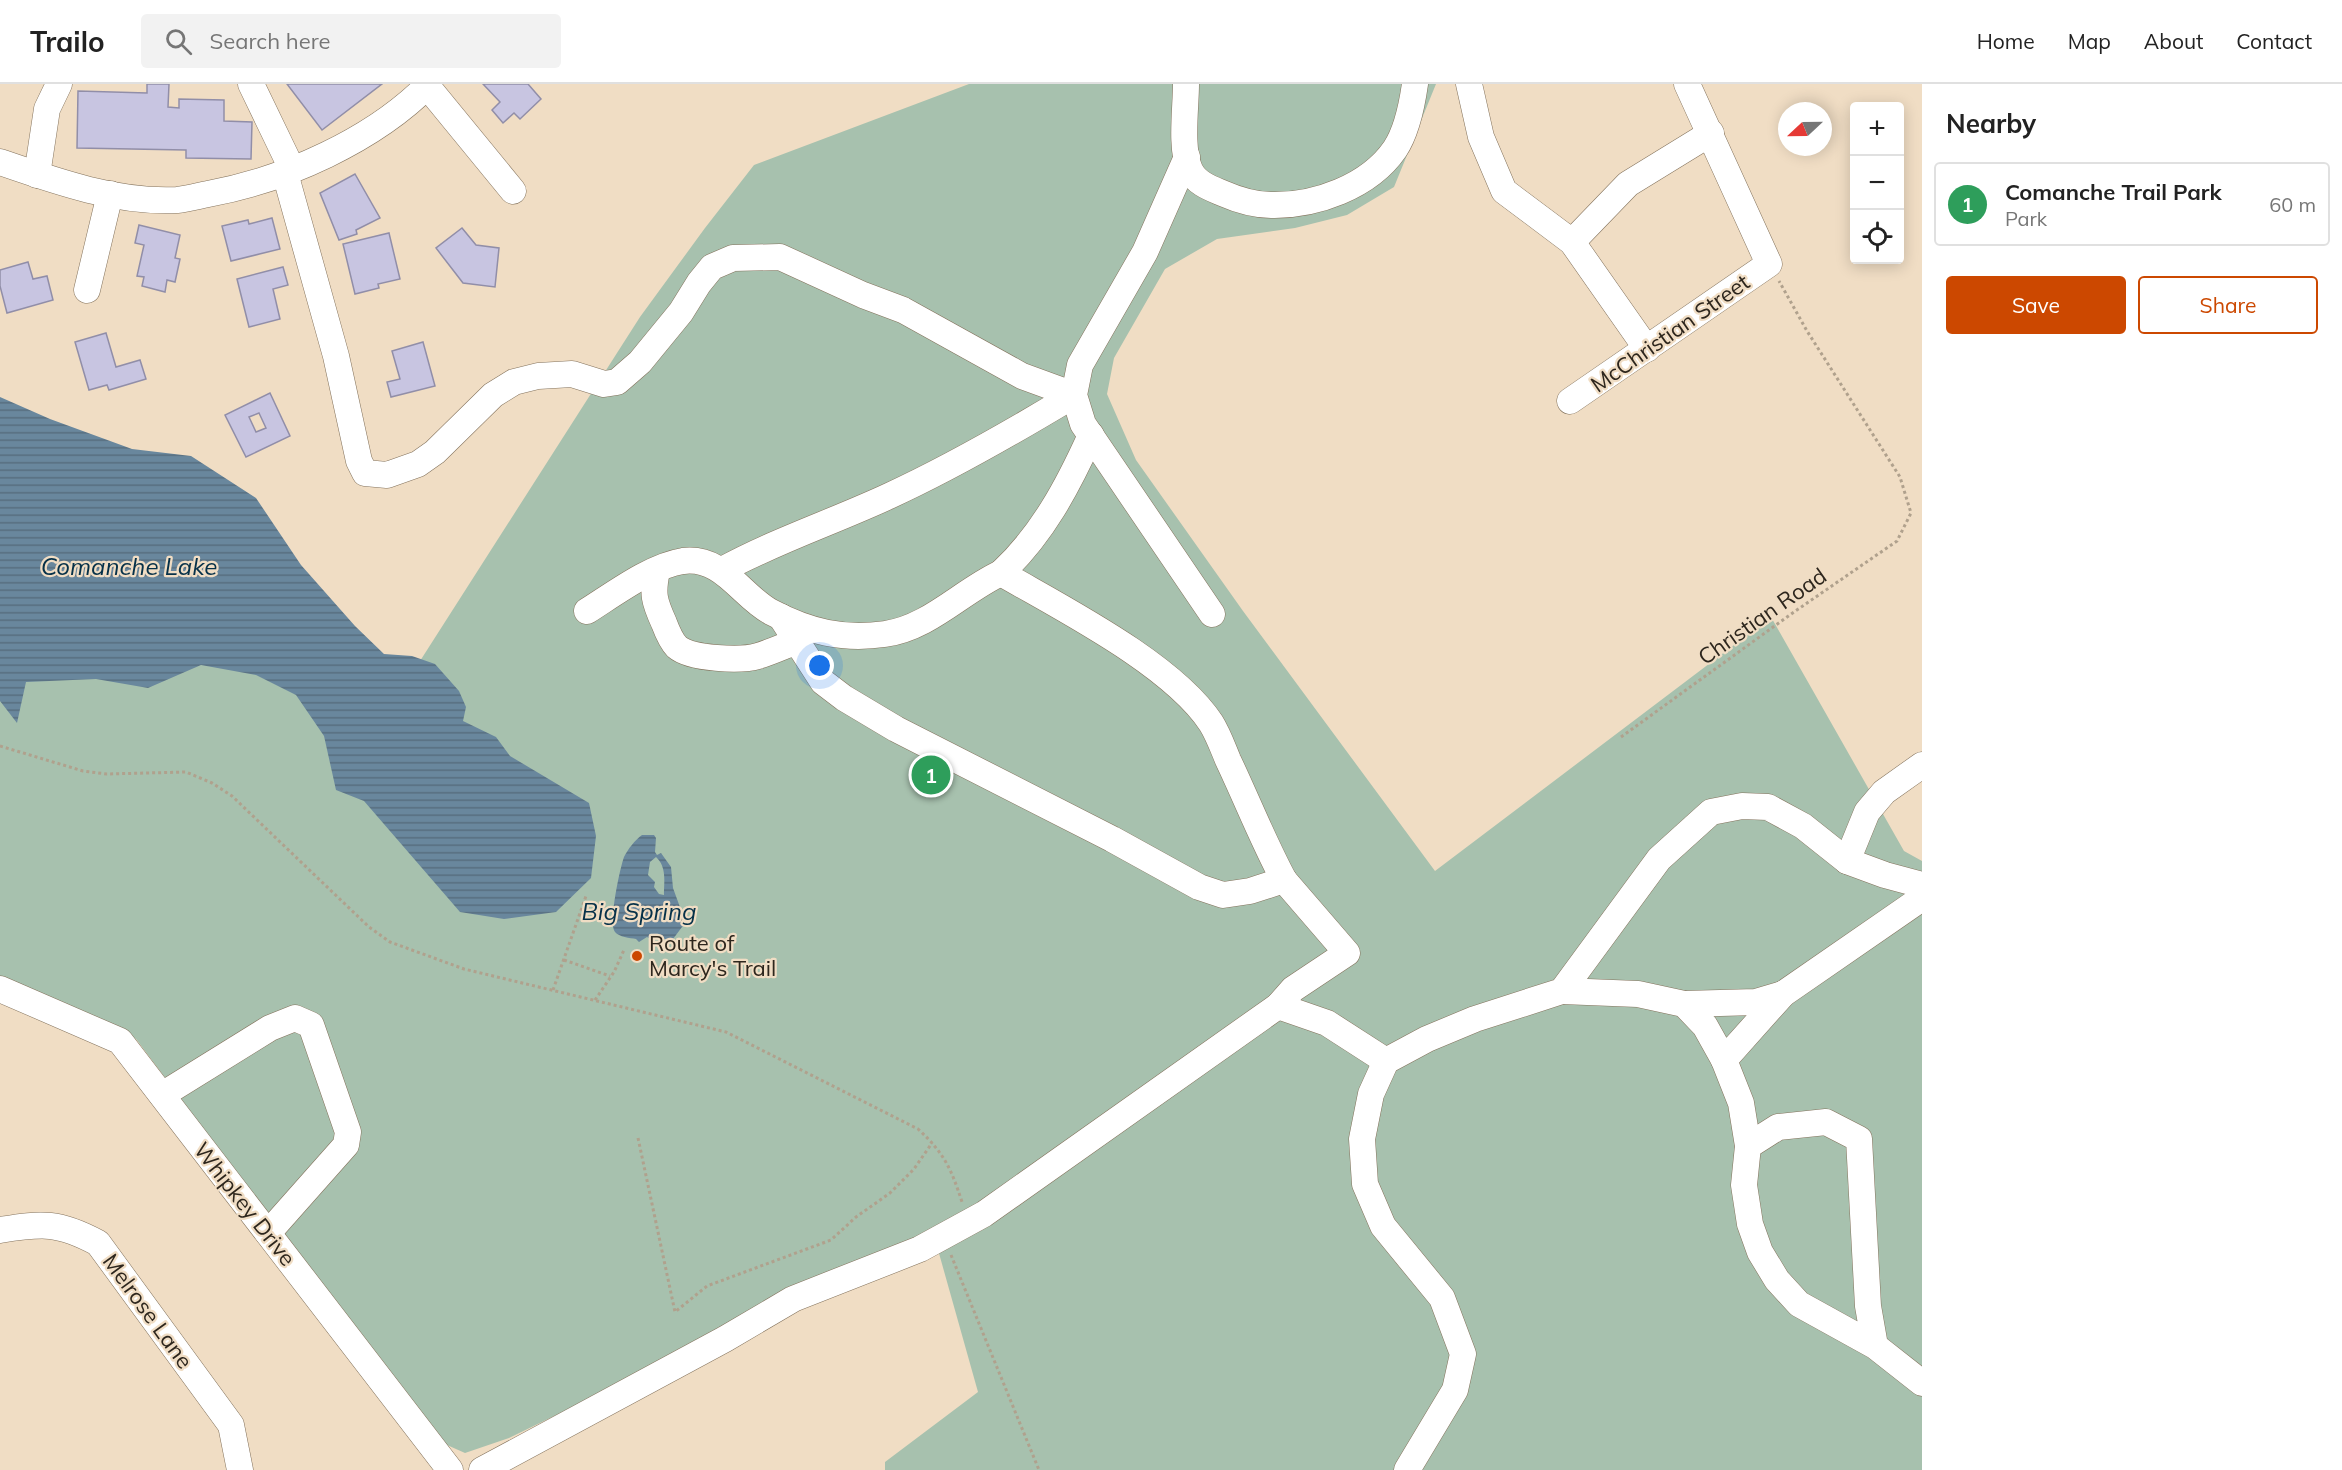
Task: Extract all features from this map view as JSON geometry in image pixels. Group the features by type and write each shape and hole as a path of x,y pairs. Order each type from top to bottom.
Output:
{"street":[{"path":"37,175 47,109 59,84"},
{"path":"251,84 289,171 336,356 359,461 365,473 387,475 418,464 435,452 493,395 514,382 538,376 572,375 604,384 616,382 640,362 661,337 712,267 733,258 780,257 863,295 903,310 1022,376 1074,395"},
{"path":"1186,84 1187,157 1191,171 1204,186 1241,201 1270,206 1297,203 1342,191 1372,173 1396,149 1407,120 1415,84"},
{"path":"1469,84 1480,137 1504,191 1572,242 1647,349"},
{"path":"1687,84 1769,264"},
{"path":"0,162 37,175 110,194 177,200 233,190 289,171 373,128 414,99 428,85 513,191"},
{"path":"1572,242 1628,184 1711,133"},
{"path":"1187,157 1145,252 1080,364 1074,395 1083,424 1212,614"},
{"path":"87,290 110,194"},
{"name":"McChristian Street","path":"1570,401 1769,264"},
{"path":"722,570 756,552 891,496 995,441 1074,395"},
{"path":"587,611 657,570 685,561 702,562 722,570 769,611 808,628 843,637 887,634 916,626 980,583 1001,573 1024,552 1076,468 1091,435"},
{"path":"657,570 653,588 654,601 677,647 689,653 709,657 756,657 796,641"},
{"path":"482,1470 725,1339 793,1299 920,1249 984,1214 1278,1006 1293,989 1347,953 1284,880 1211,724 1192,700 1155,669 1115,641 1001,573"},
{"path":"781,617 823,682 844,698 896,729 1112,839 1199,887 1222,894 1250,891 1284,880"},
{"path":"1847,861 1867,812 1884,792 1922,765"},
{"path":"1562,991 1659,860 1711,812 1742,806 1768,807 1803,826 1847,861 1922,885"},
{"path":"1724,1060 1783,994 1922,898"},
{"name":"Whipkey Drive","path":"0,989 120,1041 450,1470"},
{"path":"1407,1470 1455,1390 1463,1354 1442,1298 1383,1226 1365,1184 1362,1139 1371,1094 1386,1061 1426,1039 1475,1019 1562,991 1638,994 1684,1004 1756,1002 1783,994"},
{"path":"1684,1004 1706,1026 1724,1060 1741,1103 1748,1146 1744,1185 1750,1224 1760,1252 1777,1280 1799,1304 1875,1346 1922,1383"},
{"path":"1278,1006 1327,1023 1386,1061"},
{"path":"162,1095 270,1028 295,1018 311,1025 348,1132 346,1145 268,1233"},
{"path":"1748,1146 1778,1127 1826,1122 1859,1139 1868,1306 1875,1346"},
{"name":"Melrose Lane","path":"0,1230 38,1224 73,1230 98,1243 231,1425 240,1470"}],"path":[{"name":"Christian Road","path":"1622,737 1794,612 1897,541 1911,513 1900,477 1807,331 1769,264"},
{"path":"0,746 82,771 107,774 186,772 212,783 232,796 369,927 390,942 464,969 726,1032 918,1129 938,1147 953,1173 968,1222"},
{"path":"553,990 586,896"},
{"path":"595,1000 624,950"},
{"path":"564,960 611,976"},
{"path":"638,1138 675,1312 707,1286 831,1240 890,1193 914,1169 932,1142"},
{"path":"944,1236 1039,1470"}],"green space":[{"path":"969,84 1436,84 1394,187 1347,215 1295,228 1217,239 1165,269 1114,358 1107,394 1136,460 1243,611 1435,871 1771,617 1904,851 1922,861 1922,1470 885,1470 885,1462 978,1392 933,1232 509,1438 465,1453 438,1441 136,1039 19,987 0,993 0,623 239,640 397,697 640,317 754,165"}],"water":[{"name":"Comanche Lake","path":"0,397 50,419 132,449 191,456 256,498 301,565 355,626 384,654 412,656 435,664 459,691 466,707 463,721 496,737 510,756 589,803 596,836 591,878 556,912 504,919 460,912 364,801 336,790 324,736 296,695 256,675 201,665 148,688 96,679 26,682 17,723 0,701"},
{"name":"Big Spring","path":"642,835 654,835 656,838 655,852 657,855 661,853 671,867 673,888 681,910 689,917 694,915 692,922 682,927 673,939 647,937 639,942 617,934 613,927 615,895 622,863 634,842","holes":["656,857 660,861 664,875 664,895 659,894 654,887 655,882 648,875 650,862"]}],"building":[{"path":"147,84 169,84 168,107 179,108 179,99 224,100 224,121 252,122 251,159 186,158 186,150 77,148 78,91 147,93"},
{"path":"287,84 382,84 322,130"},
{"path":"483,84 528,84 541,99 520,119 514,113 503,123 492,110 500,102"},
{"path":"355,174 380,218 356,230 357,234 339,240 320,193"},
{"path":"272,218 280,249 231,261 222,226 248,220 249,224"},
{"path":"139,225 180,235 175,258 180,259 175,282 167,280 165,292 142,286 144,277 137,276 144,245 135,243"},
{"path":"462,228 476,245 499,248 495,287 463,283 436,248"},
{"path":"389,233 400,279 378,284 379,288 355,294 343,244"},
{"path":"28,262 33,279 47,276 53,300 7,313 0,286 0,270"},
{"path":"283,267 288,285 273,289 280,319 249,327 237,279"},
{"path":"106,333 116,367 140,360 146,379 109,390 107,385 89,390 75,342"},
{"path":"423,342 435,386 391,397 387,382 400,379 392,351"},
{"path":"270,393 290,436 246,457 225,415","holes":["259,413 266,428 256,432 249,417"]}],"place":[{"name":"Comanche Trail Park","path":"931,775"},
{"name":"Route of Marcy's Trail","path":"637,956"}]}
